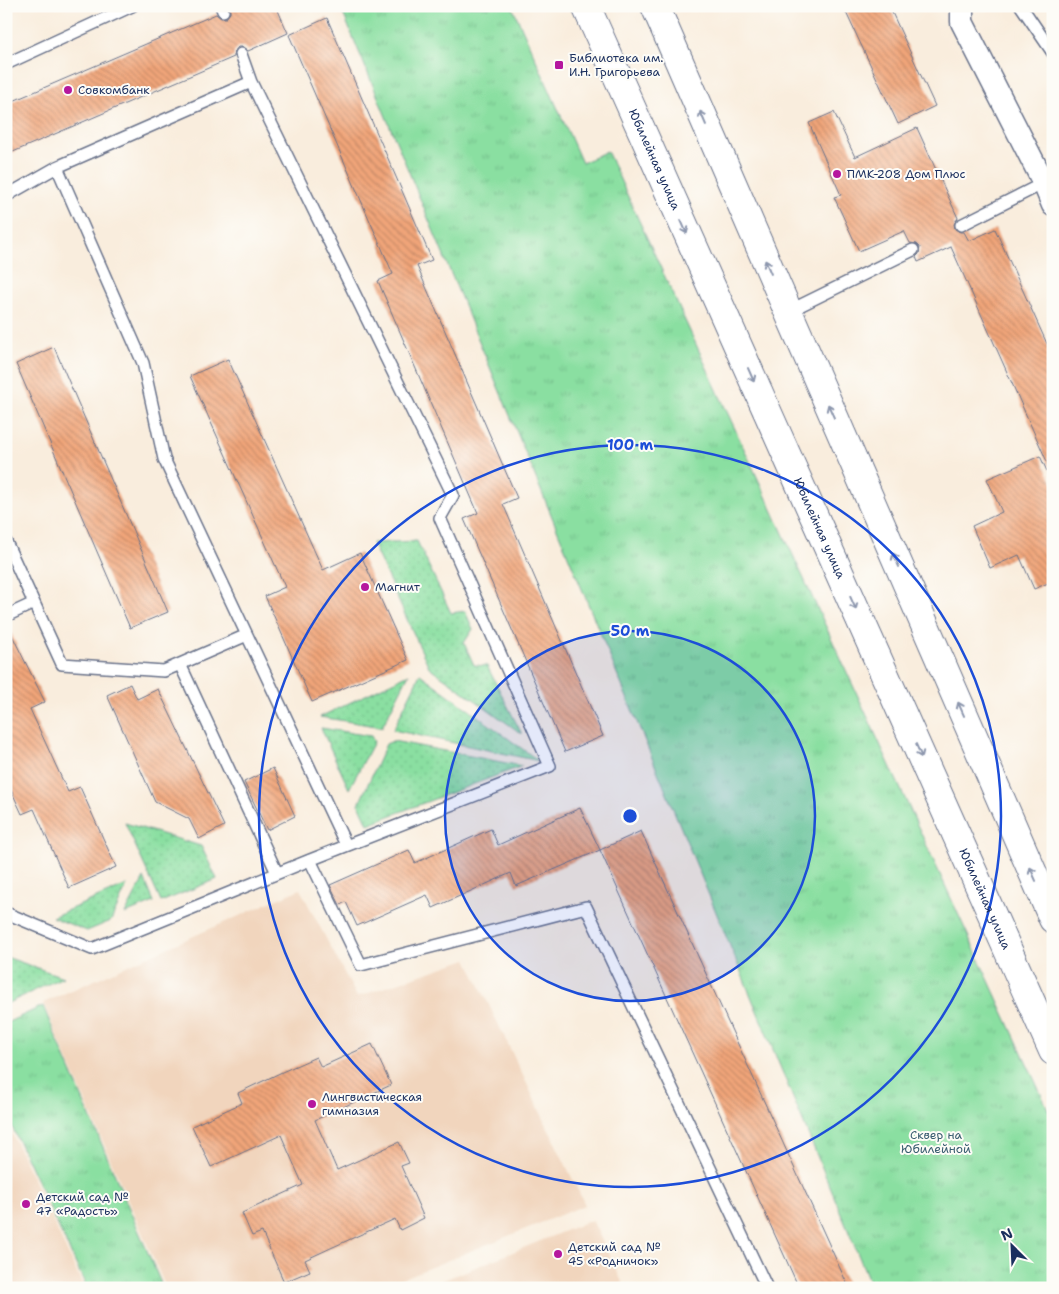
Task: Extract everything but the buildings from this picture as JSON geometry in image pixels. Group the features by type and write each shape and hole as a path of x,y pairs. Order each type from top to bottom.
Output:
{"highway":[{"name":"Юбилейная улица","path":"586,6 1053,1051"},
{"path":"654,6 1053,918"}],"street":[{"path":"959,12 1044,183 1053,206"}],"lane":[{"path":"6,64 132,6"},
{"path":"1021,6 1053,53"},
{"path":"6,913 92,949 346,845 550,766 440,518 453,494 251,82 241,54"},
{"path":"6,196 57,168 251,82"},
{"path":"57,168 143,363 164,459 346,845"},
{"path":"961,225 1044,183"},
{"path":"787,312 913,250"},
{"path":"6,542 62,664 164,672 247,635"},
{"path":"6,616 34,602"},
{"path":"180,664 277,873"},
{"path":"310,860 361,964 586,908 767,1288"}],"shaded area":[{"name":"Лингвистическая гимназия","path":"300,889 357,997 467,959 585,1205 379,1288 166,1288 43,1003"},
{"name":"Детский сад № 47 «Радость»","path":"6,1121 84,1288 6,1288"},
{"name":"Детский сад № 45 «Родничок»","path":"592,1220 625,1288 424,1288"}],"green space":[{"name":"Сквер на Юбилейной","path":"340,6 512,6 582,163 607,151 1053,1120 1053,1288 872,1288"},
{"path":"417,541 451,613 465,611 473,629 464,643 474,665 487,666 522,734 429,667 372,543"},
{"path":"409,674 382,727 320,717"},
{"path":"420,674 539,761 393,730"},
{"path":"321,728 371,736 374,742 349,789"},
{"path":"393,741 522,766 368,824 359,804 386,744"},
{"path":"125,823 201,846 217,879 161,902"},
{"path":"144,878 154,902 125,914"},
{"path":"127,885 111,921 87,931 52,917"},
{"path":"6,957 63,977 6,1004"},
{"path":"43,1006 163,1288 87,1288 6,1114 6,1023"}],"place":[{"name":"Библиотека им. И.Н. Григорьева","path":"559,65"},
{"name":"Совкомбанк","path":"68,90"},
{"name":"ПМК-208 Дом Плюс","path":"837,174"},
{"name":"Магнит","path":"365,587"},
{"name":"Лингвистическая гимназия","path":"312,1104"},
{"name":"Детский сад № 47 «Радость»","path":"26,1204"},
{"name":"Детский сад № 45 «Родничок»","path":"558,1254"}]}
